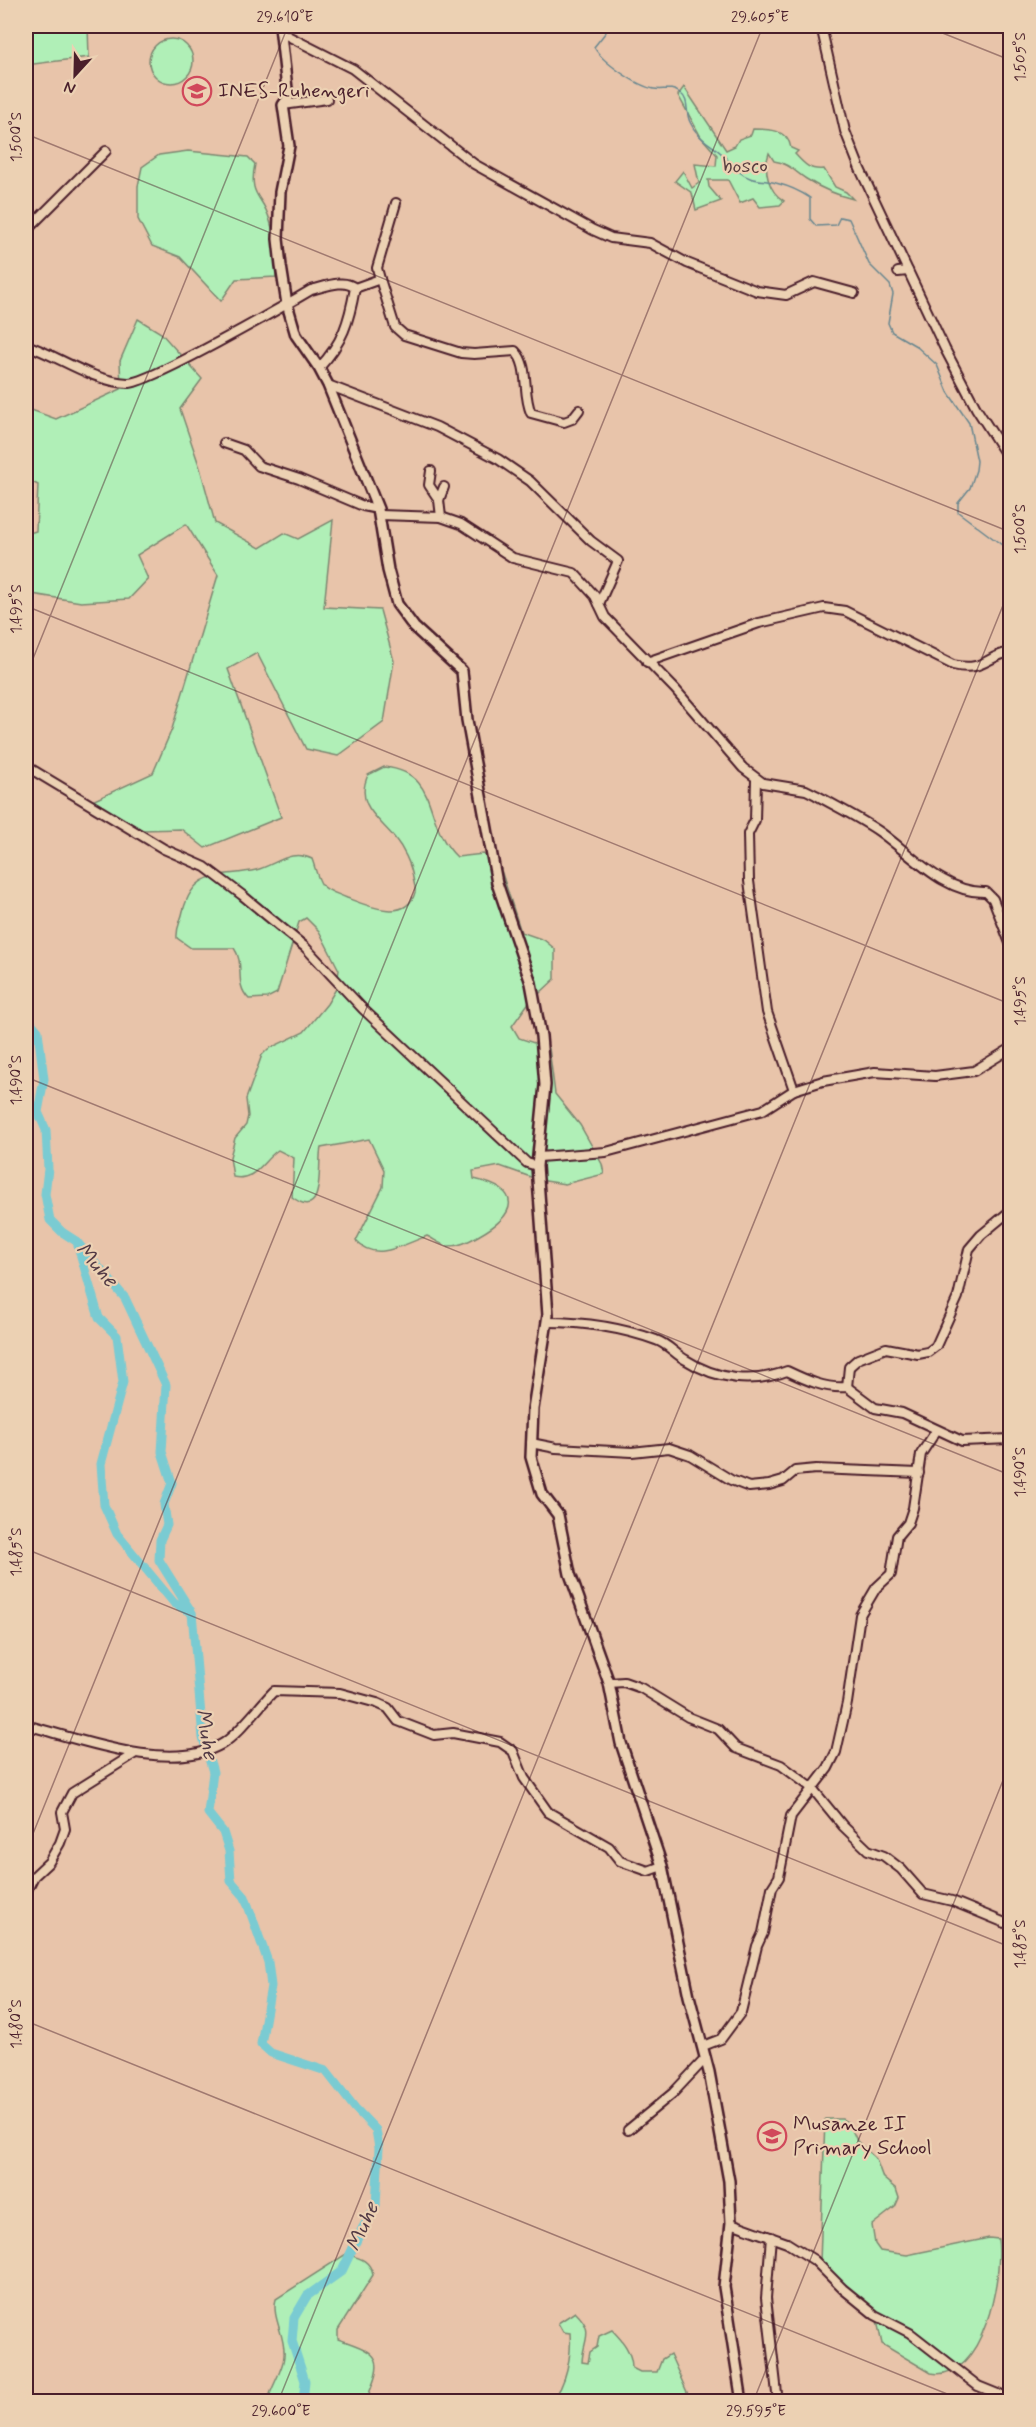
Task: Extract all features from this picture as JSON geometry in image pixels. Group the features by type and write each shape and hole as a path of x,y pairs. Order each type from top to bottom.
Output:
{"main road":[{"path":"280,29 288,98 283,105 290,146 280,192 278,238 287,304 296,335 328,385 379,512 388,570 397,604 414,627 462,671 467,720 497,883 531,983 541,1036 545,1085 538,1162 547,1322 533,1409 531,1443 534,1474 542,1494 558,1515 570,1574 609,1683 621,1743 662,1866 684,1975 704,2046 723,2140 730,2223 724,2288 742,2402"}],"street":[{"path":"821,26 844,131 908,271 976,408 1011,461"},
{"path":"280,29 353,69 474,164 593,230 611,238 650,243 687,263 757,291 786,295 814,282 854,293"},
{"path":"283,105 327,99"},
{"path":"26,231 106,151"},
{"path":"396,203 377,268 395,327 404,335 461,352 474,354 515,351 523,366 525,394 531,413 564,423 572,419 579,410"},
{"path":"898,272 908,271"},
{"path":"355,288 380,279"},
{"path":"26,345 66,360 95,376 134,382 311,290 340,284 351,284 355,288"},
{"path":"319,368 336,350 349,321 355,288"},
{"path":"328,385 436,427 481,448 530,481 591,542 618,561 599,604"},
{"path":"224,443 244,450 259,466 300,479 379,512 441,517 461,524 513,558 574,573 585,583 605,617 675,689 756,780 806,790 878,831 955,887 971,892 986,892 993,900 1011,943"},
{"path":"431,471 429,485 439,500 441,517"},
{"path":"439,500 444,487"},
{"path":"647,662 759,623 824,608 845,611 953,665 972,668 983,665 999,654 1011,652"},
{"path":"26,766 164,849 205,867 242,895 305,947 363,1009 528,1163 606,1152 763,1110 794,1090 823,1081 875,1072 935,1076 974,1071 1011,1049"},
{"path":"756,780 755,820 748,834 749,881 767,1011 794,1090"},
{"path":"846,1388 849,1367 875,1351 886,1348 918,1354 928,1352 936,1346 958,1297 969,1249 981,1235 1011,1211"},
{"path":"547,1322 583,1322 657,1340 686,1361 722,1376 768,1378 787,1371 811,1383 846,1388 875,1408 902,1413 936,1431 969,1442 1011,1439"},
{"path":"704,2046 722,2039 741,2012 754,1956 763,1933 772,1888 779,1876 791,1816 828,1768 836,1752 847,1703 860,1615 876,1588 891,1574 897,1536 908,1522 921,1454 936,1431"},
{"path":"531,1443 556,1448 632,1452 669,1448 690,1455 731,1480 749,1487 769,1485 783,1481 795,1471 816,1468 919,1473"},
{"path":"609,1683 624,1682 641,1688 688,1717 718,1729 736,1748 781,1765 812,1788 843,1826 868,1850 884,1856 901,1869 923,1894 952,1901 1011,1925"},
{"path":"26,1725 134,1754 205,1751 224,1743 274,1691 339,1692 377,1703 388,1708 398,1721 434,1735 453,1733 500,1742 513,1751 524,1778 548,1812 609,1847 620,1861 648,1871 662,1866"},
{"path":"26,1892 34,1876 50,1862 60,1843 65,1829 62,1812 72,1793 134,1754"},
{"path":"628,2130 673,2093 706,2058"},
{"path":"730,2223 787,2243 814,2260 843,2289 875,2315 910,2333 978,2386 1011,2399"},
{"path":"771,2237 766,2298 778,2402"}],"green space":[{"path":"26,26 88,26 89,57 26,65"},
{"path":"171,39 187,45 193,61 187,77 171,83 155,77 149,61 155,45"},
{"name":"bosco","path":"684,87 726,150 735,146 739,139 751,135 753,129 777,131 786,137 791,148 798,151 795,154 804,164 815,169 824,169 835,187 846,192 853,199 819,186 788,166 774,161 769,153 768,180 774,192 784,201 780,205 760,207 753,198 740,203 728,180 708,180 709,187 721,201 696,210 692,193 675,181 683,171 692,188 699,183 695,164 716,166 717,155 701,137 678,95"},
{"path":"188,151 248,157 255,164 253,183 272,228 276,277 236,279 221,301 180,257 152,246 138,219 138,186 142,167 159,155"},
{"path":"138,319 161,333 202,379 180,409 200,468 215,523 260,548 284,533 298,539 333,520 324,607 380,610 394,661 384,722 338,756 306,749 257,653 228,669 281,817 205,848 181,829 142,830 88,803 153,773 172,729 218,575 186,524 137,555 148,579 129,599 81,602 26,593 26,534 36,531 38,485 26,479 26,408 56,419 121,389 120,361"},
{"path":"384,767 402,771 415,779 423,789 446,844 457,857 483,854 499,864 521,932 544,940 555,949 555,979 527,1005 512,1026 519,1038 549,1048 555,1094 580,1125 602,1164 604,1174 565,1184 539,1180 500,1166 473,1171 474,1179 501,1189 507,1196 509,1203 507,1211 491,1228 460,1245 445,1245 427,1236 390,1250 372,1251 356,1241 383,1187 384,1170 369,1139 321,1148 318,1188 316,1197 311,1203 303,1203 292,1197 294,1158 278,1150 253,1174 241,1178 233,1177 230,1157 235,1138 246,1125 248,1116 246,1099 262,1055 268,1049 304,1032 336,989 339,970 319,931 306,918 299,922 277,993 267,998 249,999 242,987 239,961 234,948 191,948 177,938 177,934 188,897 202,881 211,877 256,870 297,855 312,859 320,882 330,891 385,910 395,910 411,902 415,885 406,856 397,841 370,809 364,794 368,775"},
{"path":"825,2119 842,2119 849,2123 857,2141 876,2159 883,2178 896,2189 899,2198 895,2207 872,2225 875,2244 880,2251 907,2255 989,2238 998,2239 997,2277 986,2323 977,2344 965,2361 949,2372 931,2373 882,2344 876,2316 820,2263"},
{"path":"346,2254 360,2258 367,2263 373,2275 338,2330 338,2339 364,2349 376,2359 376,2375 366,2401 268,2401 282,2367 284,2356 283,2341 275,2313 276,2299"},
{"path":"575,2312 587,2331 582,2362 588,2363 590,2352 597,2347 599,2336 612,2330 626,2347 632,2368 640,2372 657,2372 662,2359 670,2354 691,2401 552,2401 561,2387 570,2351 570,2333 563,2332 558,2323"}],"waterway":[{"path":"604,26 606,32 594,47 598,53 612,66 647,87 670,89 680,93 685,99 689,118 696,132 743,175 789,187 810,198 810,219 816,226 836,225 840,217 849,219 869,264 890,285 893,294 888,323 892,332 916,346 937,365 948,392 969,423 977,461 976,470 970,488 958,503 958,512 1010,551"},
{"name":"Muhe","path":"26,1017 38,1031 44,1079 38,1112 46,1130 48,1169 45,1194 50,1220 76,1241 125,1298 166,1385 162,1452 172,1483 164,1504 167,1525 160,1540 159,1560 192,1613 203,1738 213,1772 208,1813 223,1832 229,1851 231,1881 245,1897 268,1962 271,1986 261,2044 271,2053 326,2071 376,2130 379,2148 376,2206 342,2271 307,2296 294,2318 292,2341 305,2381 303,2402"},
{"path":"78,1246 99,1318 117,1336 123,1382 101,1464 104,1505 117,1534 174,1603 192,1613"}],"place":[{"name":"INES-Ruhengeri","path":"197,91"},
{"name":"Musanze II Primary School","path":"772,2136"}]}
